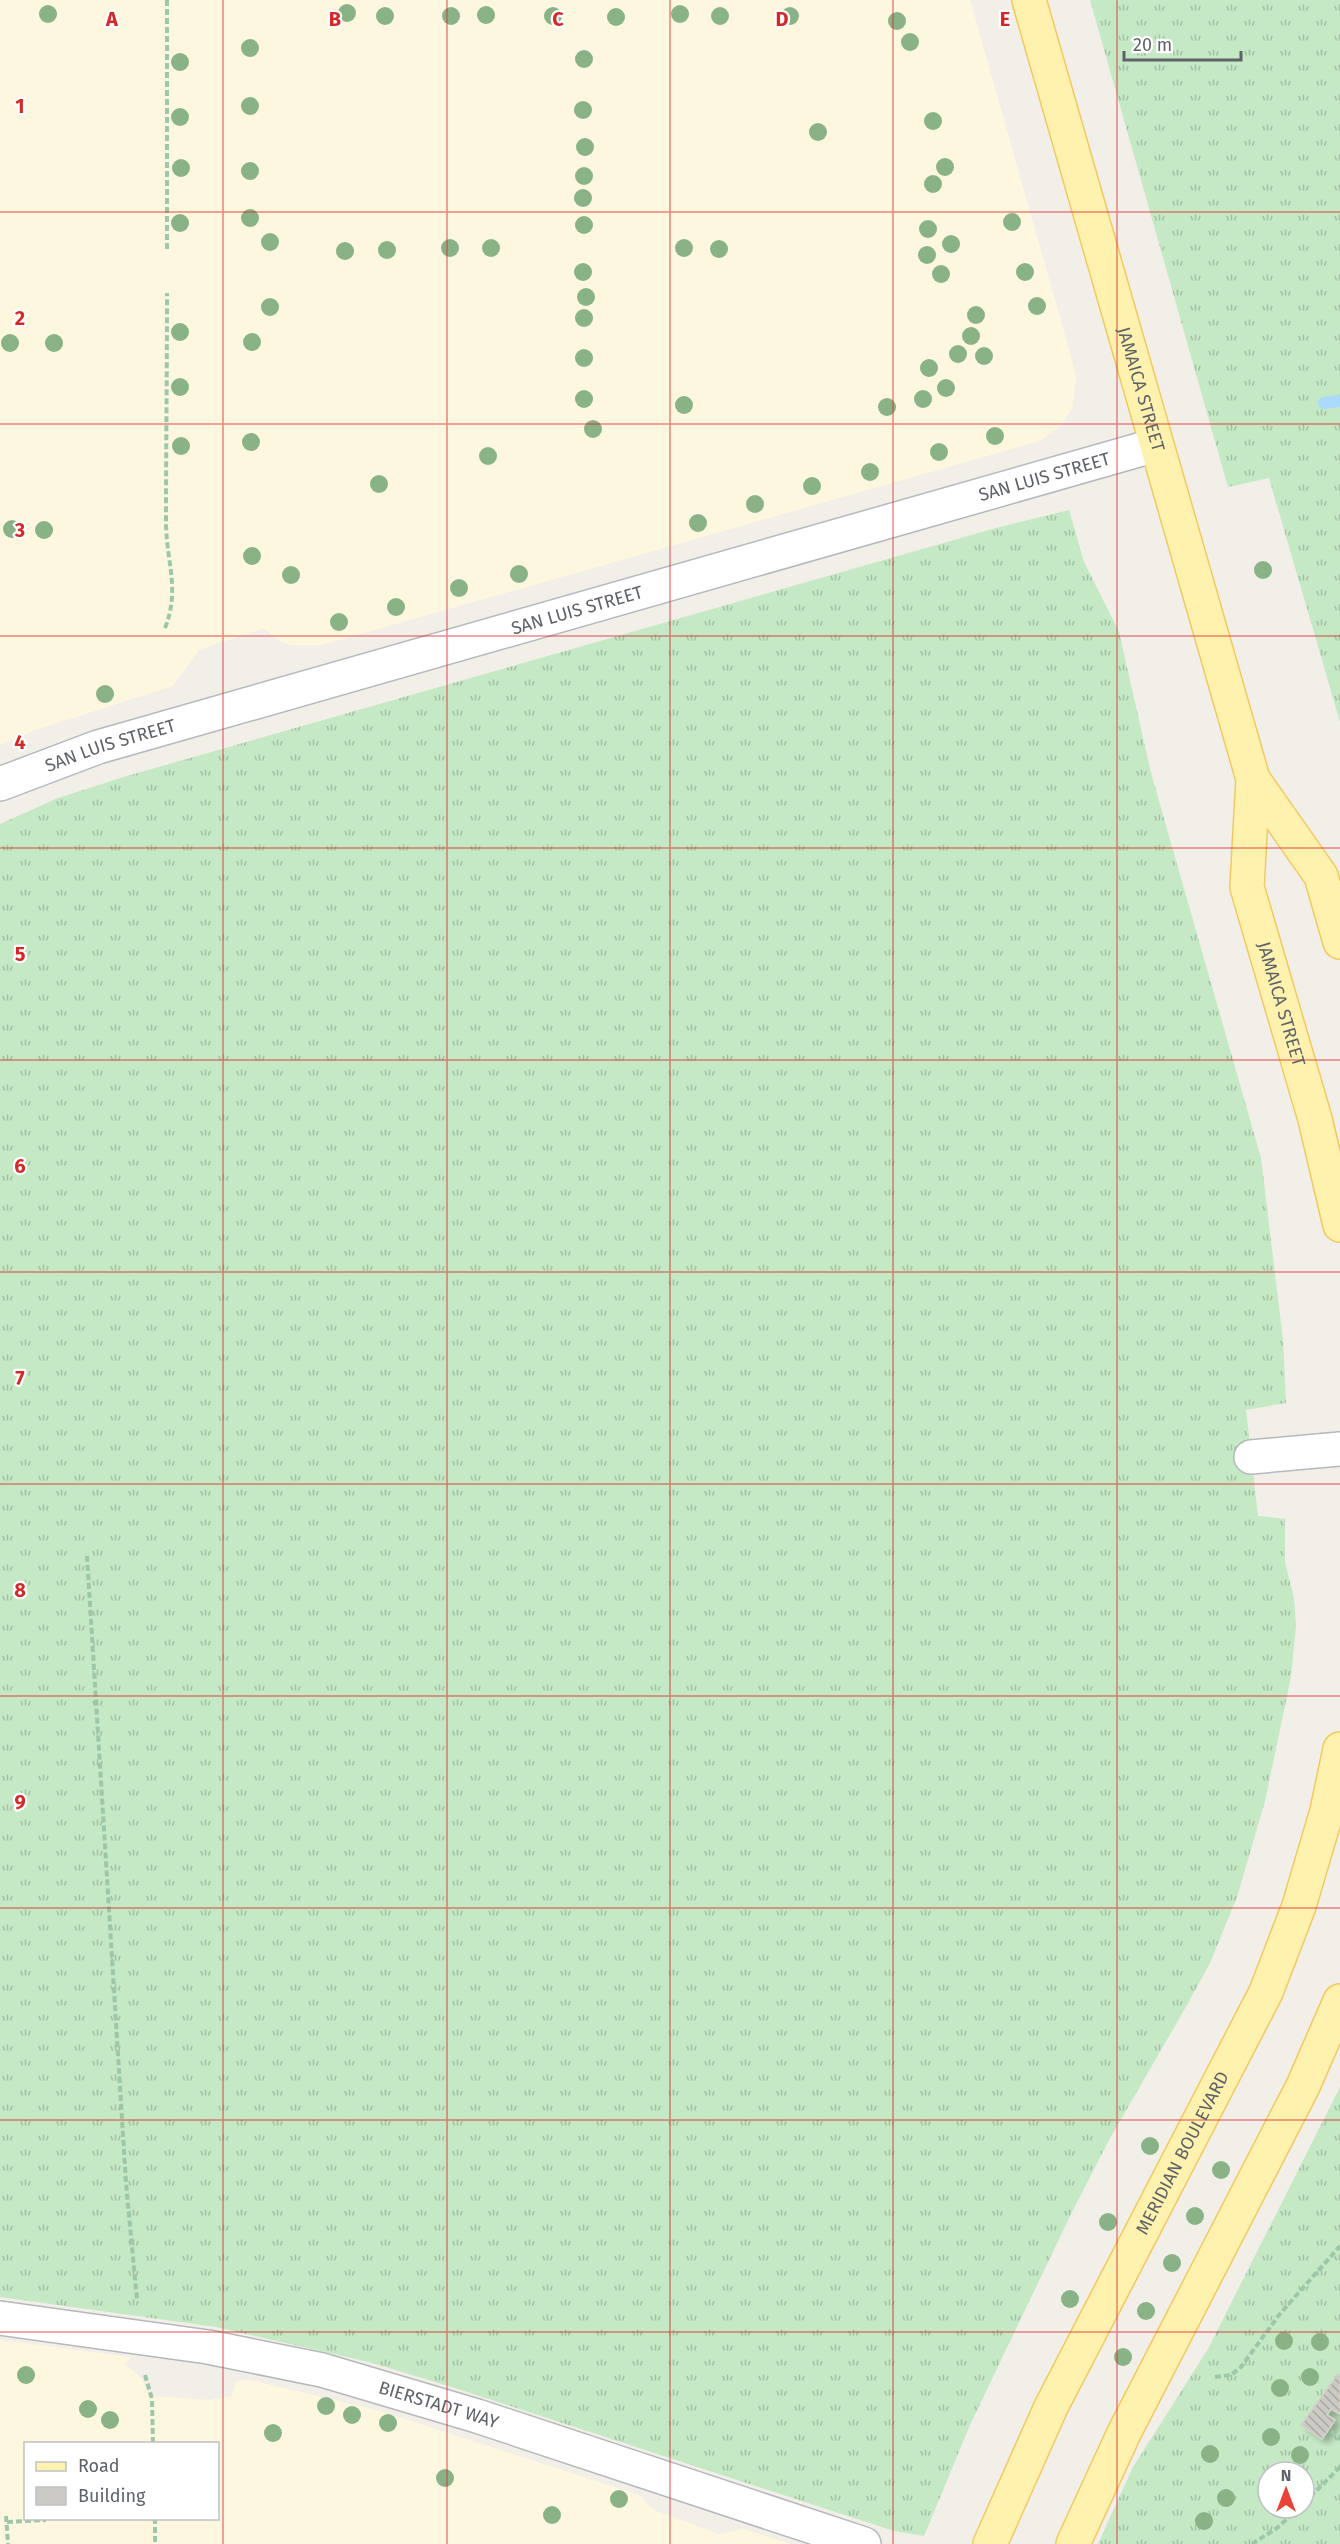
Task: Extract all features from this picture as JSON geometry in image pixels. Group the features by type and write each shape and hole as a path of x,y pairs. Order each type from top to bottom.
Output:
{"main road":[{"name":"JAMAICA STREET","path":"1029,0 1253,779 1321,876 1340,942"},
{"name":"JAMAICA STREET","path":"1253,779 1247,887 1315,1119 1340,1225"},
{"name":"MERIDIAN BOULEVARD","path":"990,2544 1051,2407 1237,2052 1271,1982 1299,1906 1327,1811 1340,1749"},
{"path":"1073,2544 1124,2433 1298,2097 1340,2001"}],"street":[{"name":"SAN LUIS STREET","path":"0,784 98,747 1156,445"},
{"path":"1251,1458 1340,1449"},
{"name":"BIERSTADT WAY","path":"0,2318 141,2336 288,2362 370,2383 864,2544"}],"path":[{"path":"167,0 168,252"},
{"path":"165,628 172,609 174,586 166,529 167,293"},
{"path":"87,1556 126,2183 141,2336"},
{"path":"1215,2377 1231,2375 1241,2367 1279,2315 1340,2246"},
{"path":"148,2373 143,2376 151,2391 153,2442"},
{"path":"1331,2432 1340,2439"},
{"path":"1316,2491 1340,2467"},
{"path":"6,2516 8,2544"},
{"path":"7,2522 46,2520"},
{"path":"155,2520 155,2544"},
{"path":"1252,2544 1286,2520"}],"shaded area":[{"path":"0,0 970,0 1071,356 1076,379 1072,409 1060,427 1040,441 322,645 290,645 276,639 264,628 199,650 173,686 35,730 0,745"},
{"path":"0,2340 130,2357 125,2366 142,2379 149,2396 209,2400 232,2396 236,2381 250,2380 380,2411 639,2495 654,2510 719,2534 743,2529 791,2544 0,2544"}],"green space":[{"path":"1090,0 1340,0 1340,722 1269,478 1228,487"},
{"path":"1069,510 1084,562 1119,632 1151,773 1261,1158 1283,1340 1286,1403 1246,1410 1258,1516 1285,1519 1285,1562 1294,1598 1296,1626 1291,1677 1265,1801 1237,1897 1210,1963 1109,2140 1071,2214 970,2425 924,2536 894,2531 369,2362 216,2327 0,2297 0,824 58,798 127,776 996,528"},
{"path":"1340,2087 1340,2544 1098,2544 1133,2467 1208,2349"}],"building":[{"path":"1338,2374 1340,2376 1340,2414 1331,2409 1327,2415 1335,2420 1322,2439 1301,2425"}],"waterway":[{"path":"1324,403 1340,401"}]}
